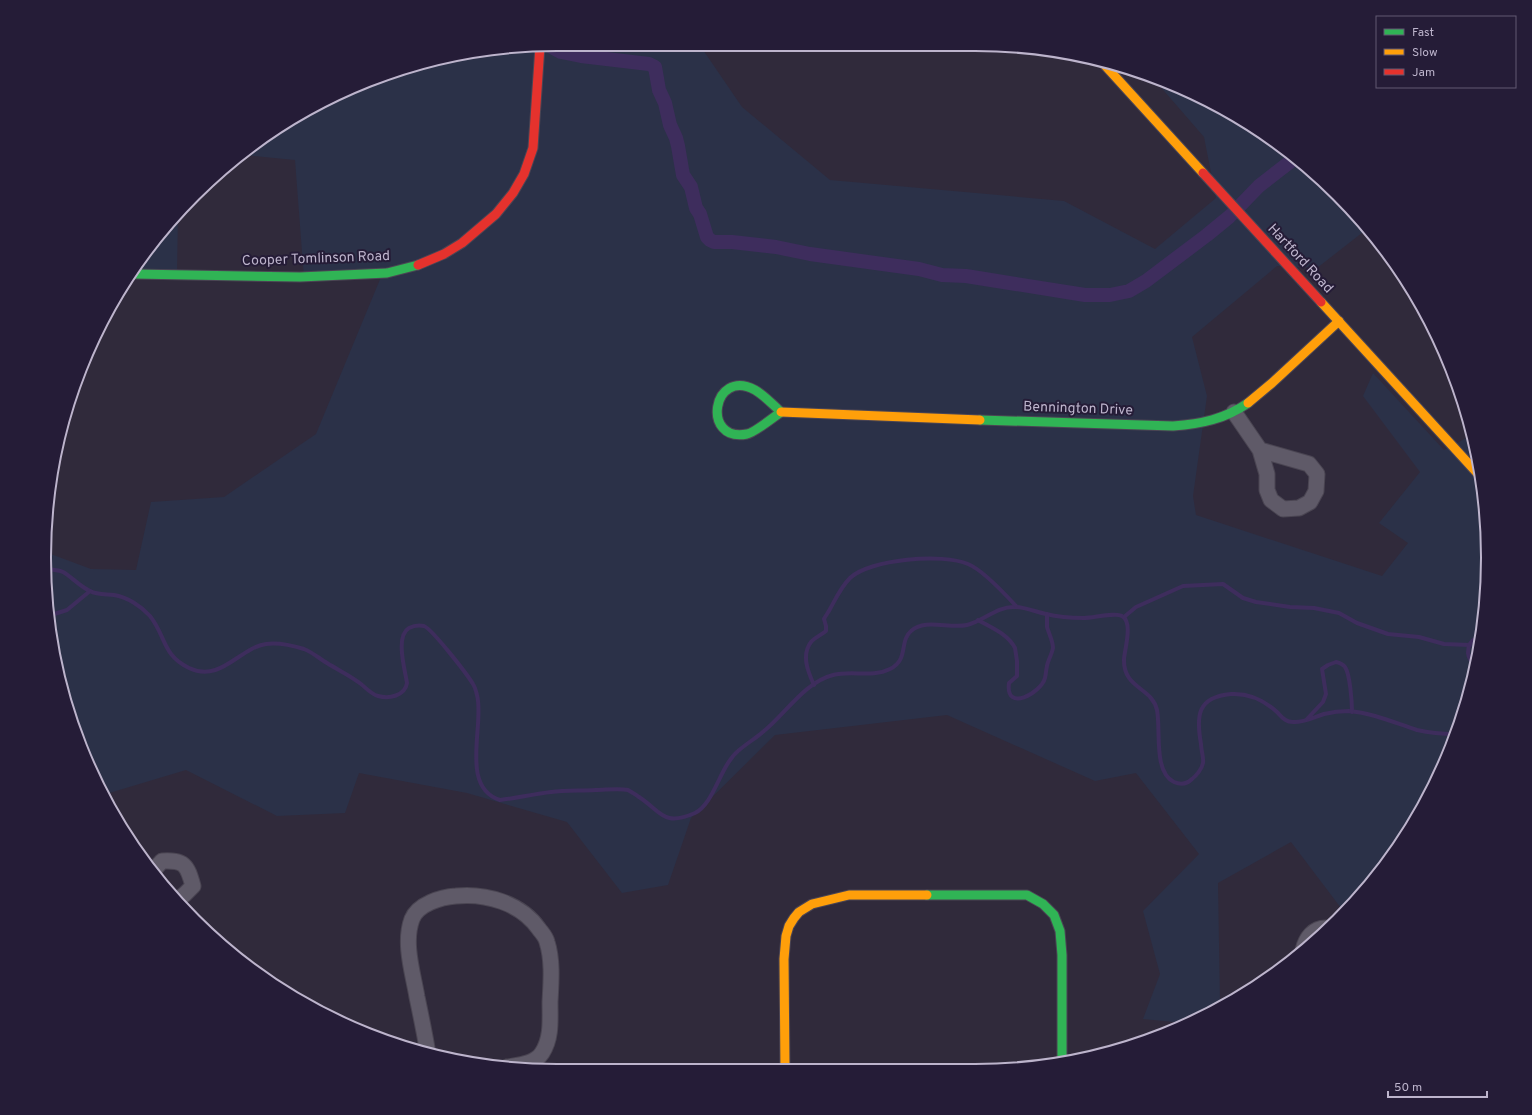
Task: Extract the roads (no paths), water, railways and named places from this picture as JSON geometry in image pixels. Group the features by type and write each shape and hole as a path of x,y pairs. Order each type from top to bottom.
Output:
{"street":[{"name":"Cooper Tomlinson Road","path":"137,274 300,277 387,273 422,264 444,254 468,239 496,214 513,193 524,174 533,148 540,52"},
{"name":"Hartford Road","path":"1108,69 1473,469"},
{"name":"Bennington Drive","path":"781,412 853,416 1166,426 1204,423 1234,412 1266,389 1339,321"},
{"path":"740,386 755,390 781,412 748,434 734,435 724,430 719,420 717,410 721,396 728,388 740,386"},
{"path":"1234,412 1260,450 1267,474 1267,490 1271,500 1283,509 1299,508 1310,502 1316,491 1317,474 1309,464 1260,450"},
{"path":"157,867 162,861 175,861 182,864 189,871 192,886 182,897"},
{"path":"427,1047 410,952 409,934 412,918 421,908 447,897 466,895 480,896 503,901 521,911 536,924 547,940 550,956 551,977 549,1032 542,1054 535,1060 528,1063"},
{"path":"785,1064 784,950 788,931 793,918 807,906 849,895 1026,895 1043,904 1054,916 1060,931 1062,955 1062,1056"},
{"path":"1306,939 1315,932"}],"waterway":[{"path":"559,51 581,56 649,64 655,67 659,90 665,103 670,125 676,138 683,175 691,187 696,208 700,214 707,237 714,242 732,242 776,247 810,254 919,269 942,275 966,276 1085,295 1110,295 1129,291 1146,281 1229,217 1259,186 1290,162"},
{"path":"814,685 806,664 806,652 808,647 812,641 826,631 824,619 829,610 844,585 850,578 860,571 890,562 907,560 942,559 957,561 968,564 980,571 1016,606"},
{"path":"51,569 63,572 82,587 93,592 119,596 138,605 155,623 165,645 174,657 180,663 189,668 200,671 211,671 220,668 256,647 271,643 285,644 310,652 353,678 375,695 382,697 396,696 403,691 407,683 402,654 402,638 409,628 424,626 449,652 474,686 479,707 476,754 477,769 480,782 488,793 500,800 557,791 620,789 628,790 658,812 669,818 676,819 695,813 707,802 726,766 738,751 761,734 813,684 833,675 847,673 869,674 883,672 890,669 900,661 907,635 917,627 930,624 953,626 967,625 1008,607 1023,608 1065,617 1084,618 1119,615 1125,619 1128,629 1124,659 1125,669 1133,682 1154,702 1158,718 1160,760 1167,777 1177,783 1184,784 1188,782 1199,772 1202,765 1203,761 1199,734 1199,717 1201,710 1211,699 1231,694 1256,698 1267,704 1284,719 1290,722 1301,722 1324,714 1349,711 1375,716 1417,730 1449,734"},
{"path":"1124,617 1136,607 1183,586 1223,584 1243,598 1256,602 1290,607 1314,608 1339,613 1357,623 1388,634 1419,637 1444,644 1470,645"},
{"path":"54,614 67,610 90,591"},
{"path":"978,620 1004,635 1015,648 1017,676 1009,683 1009,692 1012,697 1018,699 1031,694 1042,684 1045,678 1053,648 1052,640 1047,627 1047,614"},
{"path":"1470,659 1468,648 1474,640"},
{"path":"1307,719 1323,702 1326,694 1322,669 1336,662 1343,665 1347,671 1352,702 1352,712"}]}
